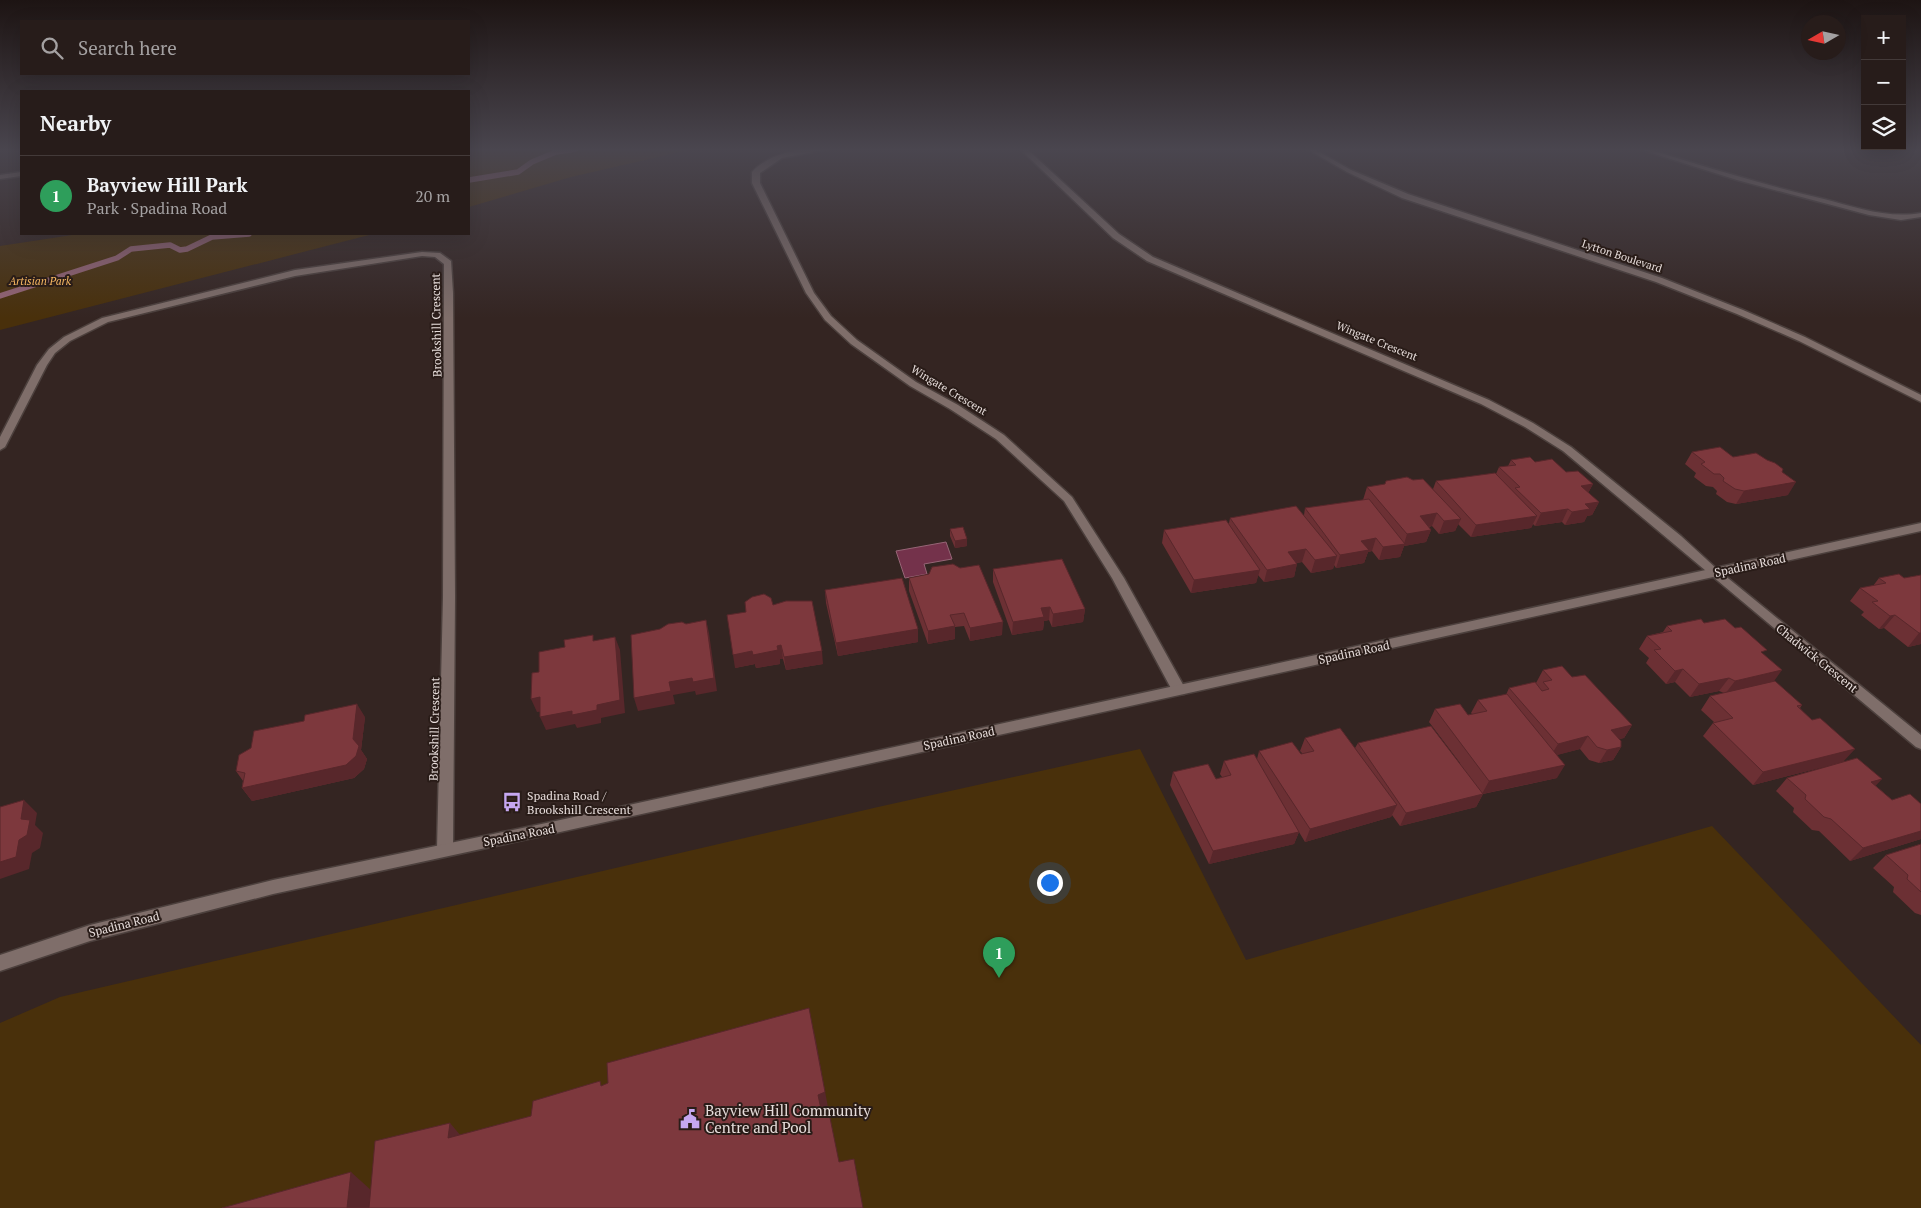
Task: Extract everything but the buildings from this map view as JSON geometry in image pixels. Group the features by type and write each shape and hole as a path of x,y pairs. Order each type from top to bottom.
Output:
{"street":[{"name":"Wingate Crescent","path":"766,205 810,293 828,318 854,342 914,384 954,406 1000,437 1068,499 1118,578 1179,690"},
{"name":"Wingate Crescent","path":"1083,205 1116,236 1150,259 1425,375 1486,402 1529,425 1567,449 1677,539 1714,573"},
{"name":"Lytton Boulevard","path":"1431,205 1659,280 1740,312 1802,339 1921,399"},
{"path":"1841,205 1895,217 1921,216"},
{"name":"Brookshill Crescent","path":"0,447 42,365 52,351 67,339 105,320 251,283 334,266 422,254 437,255 448,263 449,597 444,849"},
{"name":"Spadina Road","path":"0,963 79,935 204,903 1921,527"},
{"name":"Chadwick Crescent","path":"1714,573 1921,743"}],"green space":[{"name":"Artisian Park","path":"72,235 369,235 0,330 0,246"},
{"path":"1140,749 1246,960 1712,826 1921,1045 1921,1208 0,1208 0,1023 60,997 878,807"}],"shaded area":[{"path":"946,542 952,559 924,564 927,574 905,578 896,551"}],"waterway":[{"path":"0,296 117,258 131,249 170,245 180,250 187,249 212,237 237,235"}],"place":[{"name":"Spadina Road / Brookshill Crescent","path":"512,802"},
{"name":"Bayview Hill Park","path":"999,978"},
{"name":"Bayview Hill Community Centre and Pool","path":"690,1119"}]}
